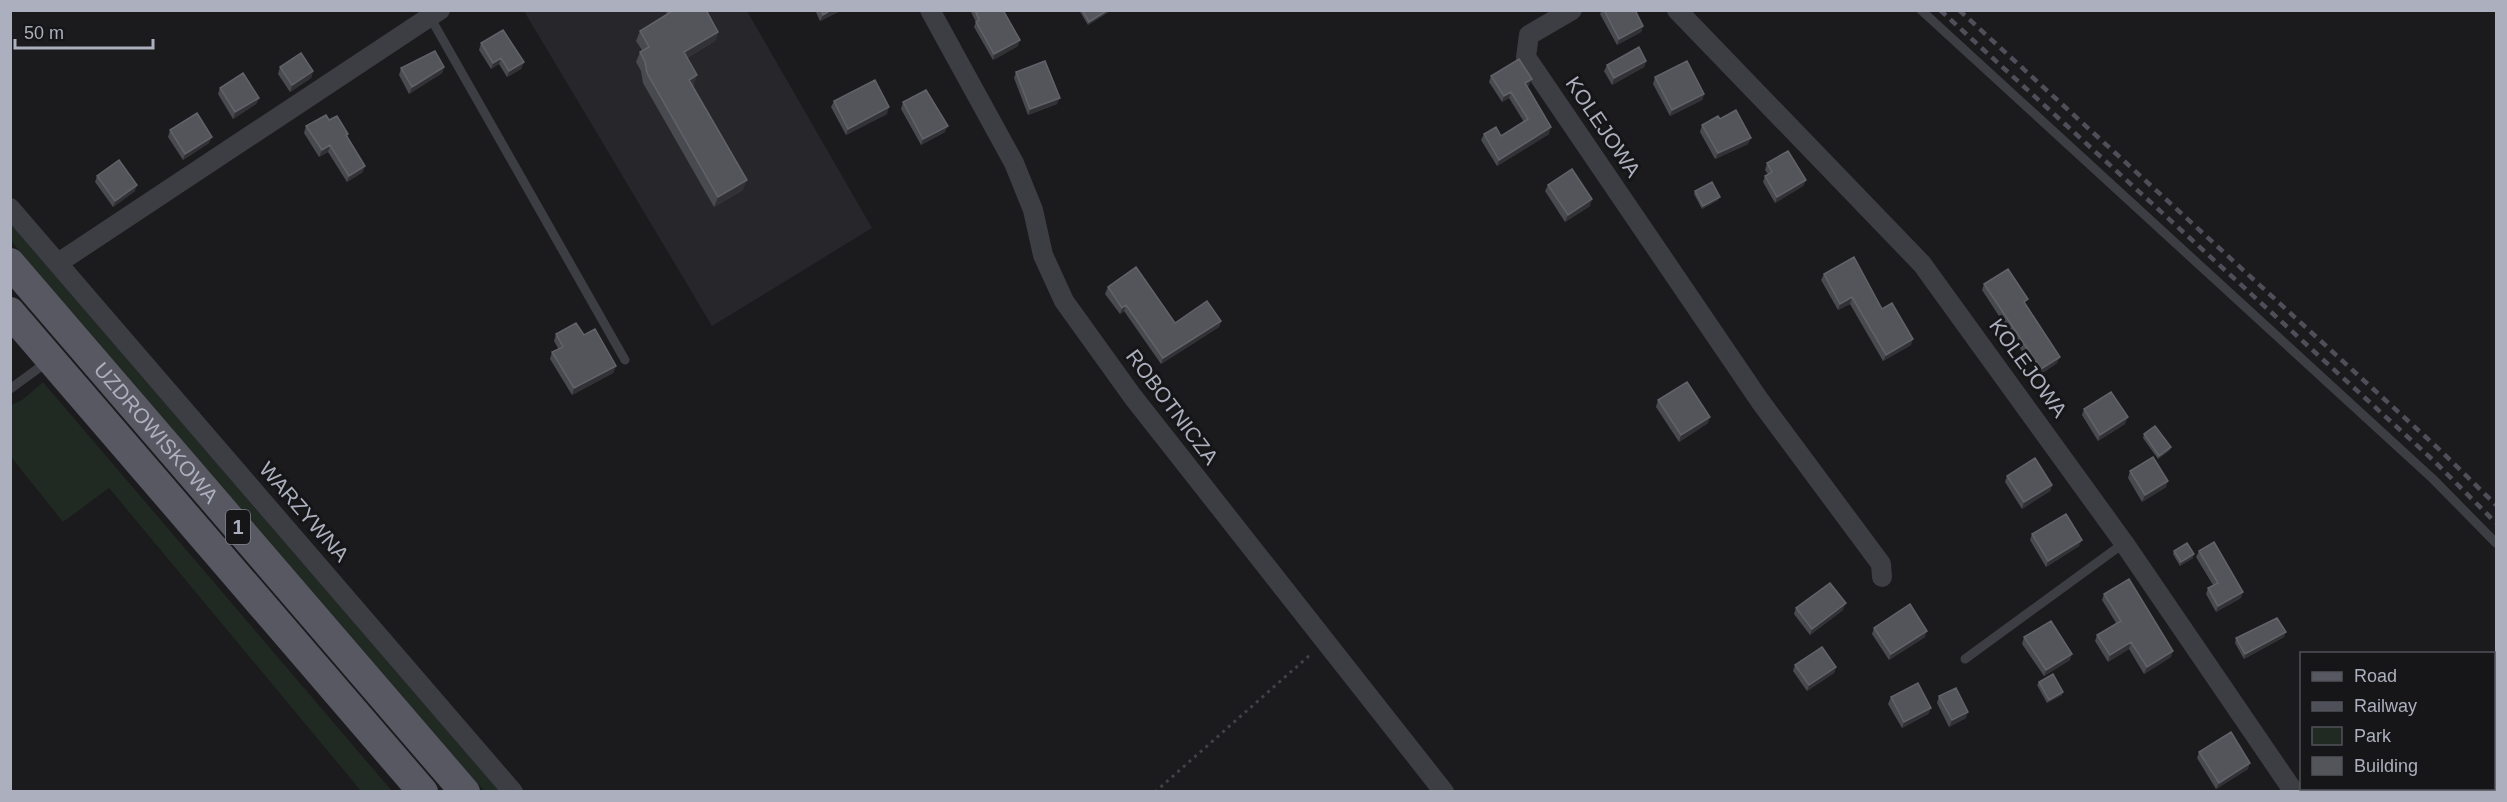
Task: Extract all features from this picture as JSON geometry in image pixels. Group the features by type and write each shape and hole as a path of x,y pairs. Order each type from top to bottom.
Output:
{"main road":[{"name":"UZDROWISKOWA","path":"10,263 465,792"},
{"name":"UZDROWISKOWA","path":"10,312 423,792"}],"street":[{"name":"ROBOTNICZA","path":"930,10 1014,163 1033,210 1043,255 1064,301 1133,397 1444,792"},
{"name":"KOLEJOWA","path":"1572,10 1529,35 1527,57 1760,401 1881,564 1882,577"},
{"name":"KOLEJOWA","path":"1677,10 1922,264 2124,543 2294,792"},
{"path":"58,263 435,14"},
{"name":"WARZYWNA","path":"10,208 513,792"}],"lane":[{"path":"1921,10 2433,479 2496,543"},
{"path":"435,14 625,360"},
{"path":"10,389 51,358"},
{"path":"1965,659 2124,543"}],"path":[{"path":"1155,792 1325,642"}],"shaded area":[{"path":"524,11 747,11 872,228 712,326"}],"green space":[{"path":"10,222 503,791 484,791 11,241"},
{"path":"43,382 392,791 361,791 109,488 63,522 11,457 11,405 22,400"}],"building":[{"path":"674,10 706,10 718,32 684,52 697,75 689,80 747,180 718,197 647,73 640,52 649,47 640,31"},
{"path":"821,10 831,10 823,15"},
{"path":"975,10 1003,10 1020,40 994,54 976,22 979,20"},
{"path":"1082,10 1108,10 1089,22"},
{"path":"1604,10 1635,10 1643,26 1619,39"},
{"path":"503,30 524,62 509,71 501,58 493,63 481,43"},
{"path":"1639,47 1646,61 1614,78 1607,65"},
{"path":"435,51 444,67 412,87 401,68"},
{"path":"301,53 313,71 292,85 280,67"},
{"path":"1519,59 1532,79 1525,83 1551,127 1499,160 1484,134 1496,127 1501,136 1528,119 1511,92 1504,96 1491,76"},
{"path":"1045,61 1060,98 1030,109 1016,72"},
{"path":"1687,61 1704,94 1672,110 1655,77"},
{"path":"243,73 259,98 235,112 220,88"},
{"path":"875,80 889,107 848,129 834,101"},
{"path":"926,90 948,126 923,139 903,102"},
{"path":"1736,110 1751,138 1718,153 1702,125"},
{"path":"197,113 212,137 185,154 170,130"},
{"path":"326,115 329,120 337,116 365,166 349,176 330,145 322,150 306,126"},
{"path":"1788,151 1806,180 1777,197 1765,176 1772,172 1767,163"},
{"path":"119,160 137,185 115,201 97,176"},
{"path":"1572,169 1592,199 1568,215 1548,185"},
{"path":"1712,182 1720,197 1703,206 1695,191"},
{"path":"1854,257 1882,309 1892,303 1913,339 1886,355 1852,297 1840,304 1824,274"},
{"path":"1136,267 1175,323 1207,301 1221,321 1163,358 1126,305 1122,308 1108,287"},
{"path":"2008,269 2028,299 2024,302 2060,357 2041,369 1984,284"},
{"path":"576,323 584,335 595,329 616,366 574,388 552,352 563,347 556,334"},
{"path":"1687,382 1710,417 1681,435 1658,400"},
{"path":"2111,392 2128,417 2100,435 2084,409"},
{"path":"2155,426 2171,447 2159,456 2144,434"},
{"path":"2153,457 2168,481 2145,495 2130,471"},
{"path":"2035,458 2052,485 2024,502 2007,476"},
{"path":"2066,514 2082,540 2048,561 2032,534"},
{"path":"2214,542 2243,592 2218,606 2208,588 2218,583 2199,551"},
{"path":"2187,543 2194,554 2181,562 2174,551"},
{"path":"2129,579 2173,651 2147,667 2131,642 2110,655 2097,635 2121,621 2104,594"},
{"path":"1830,583 1846,603 1812,629 1796,608"},
{"path":"1910,604 1927,631 1891,654 1874,628"},
{"path":"2277,618 2286,632 2245,654 2236,638"},
{"path":"2051,621 2072,654 2046,670 2024,637"},
{"path":"1822,647 1836,667 1809,685 1795,665"},
{"path":"2053,674 2063,692 2049,700 2039,682"},
{"path":"1918,683 1931,708 1904,722 1891,697"},
{"path":"1956,688 1968,712 1952,720 1939,696"},
{"path":"2231,732 2250,763 2219,783 2199,752"}],"railway":[{"path":"1940,10 2433,460 2496,523"},
{"path":"1959,10 2441,451 2496,505"}]}
